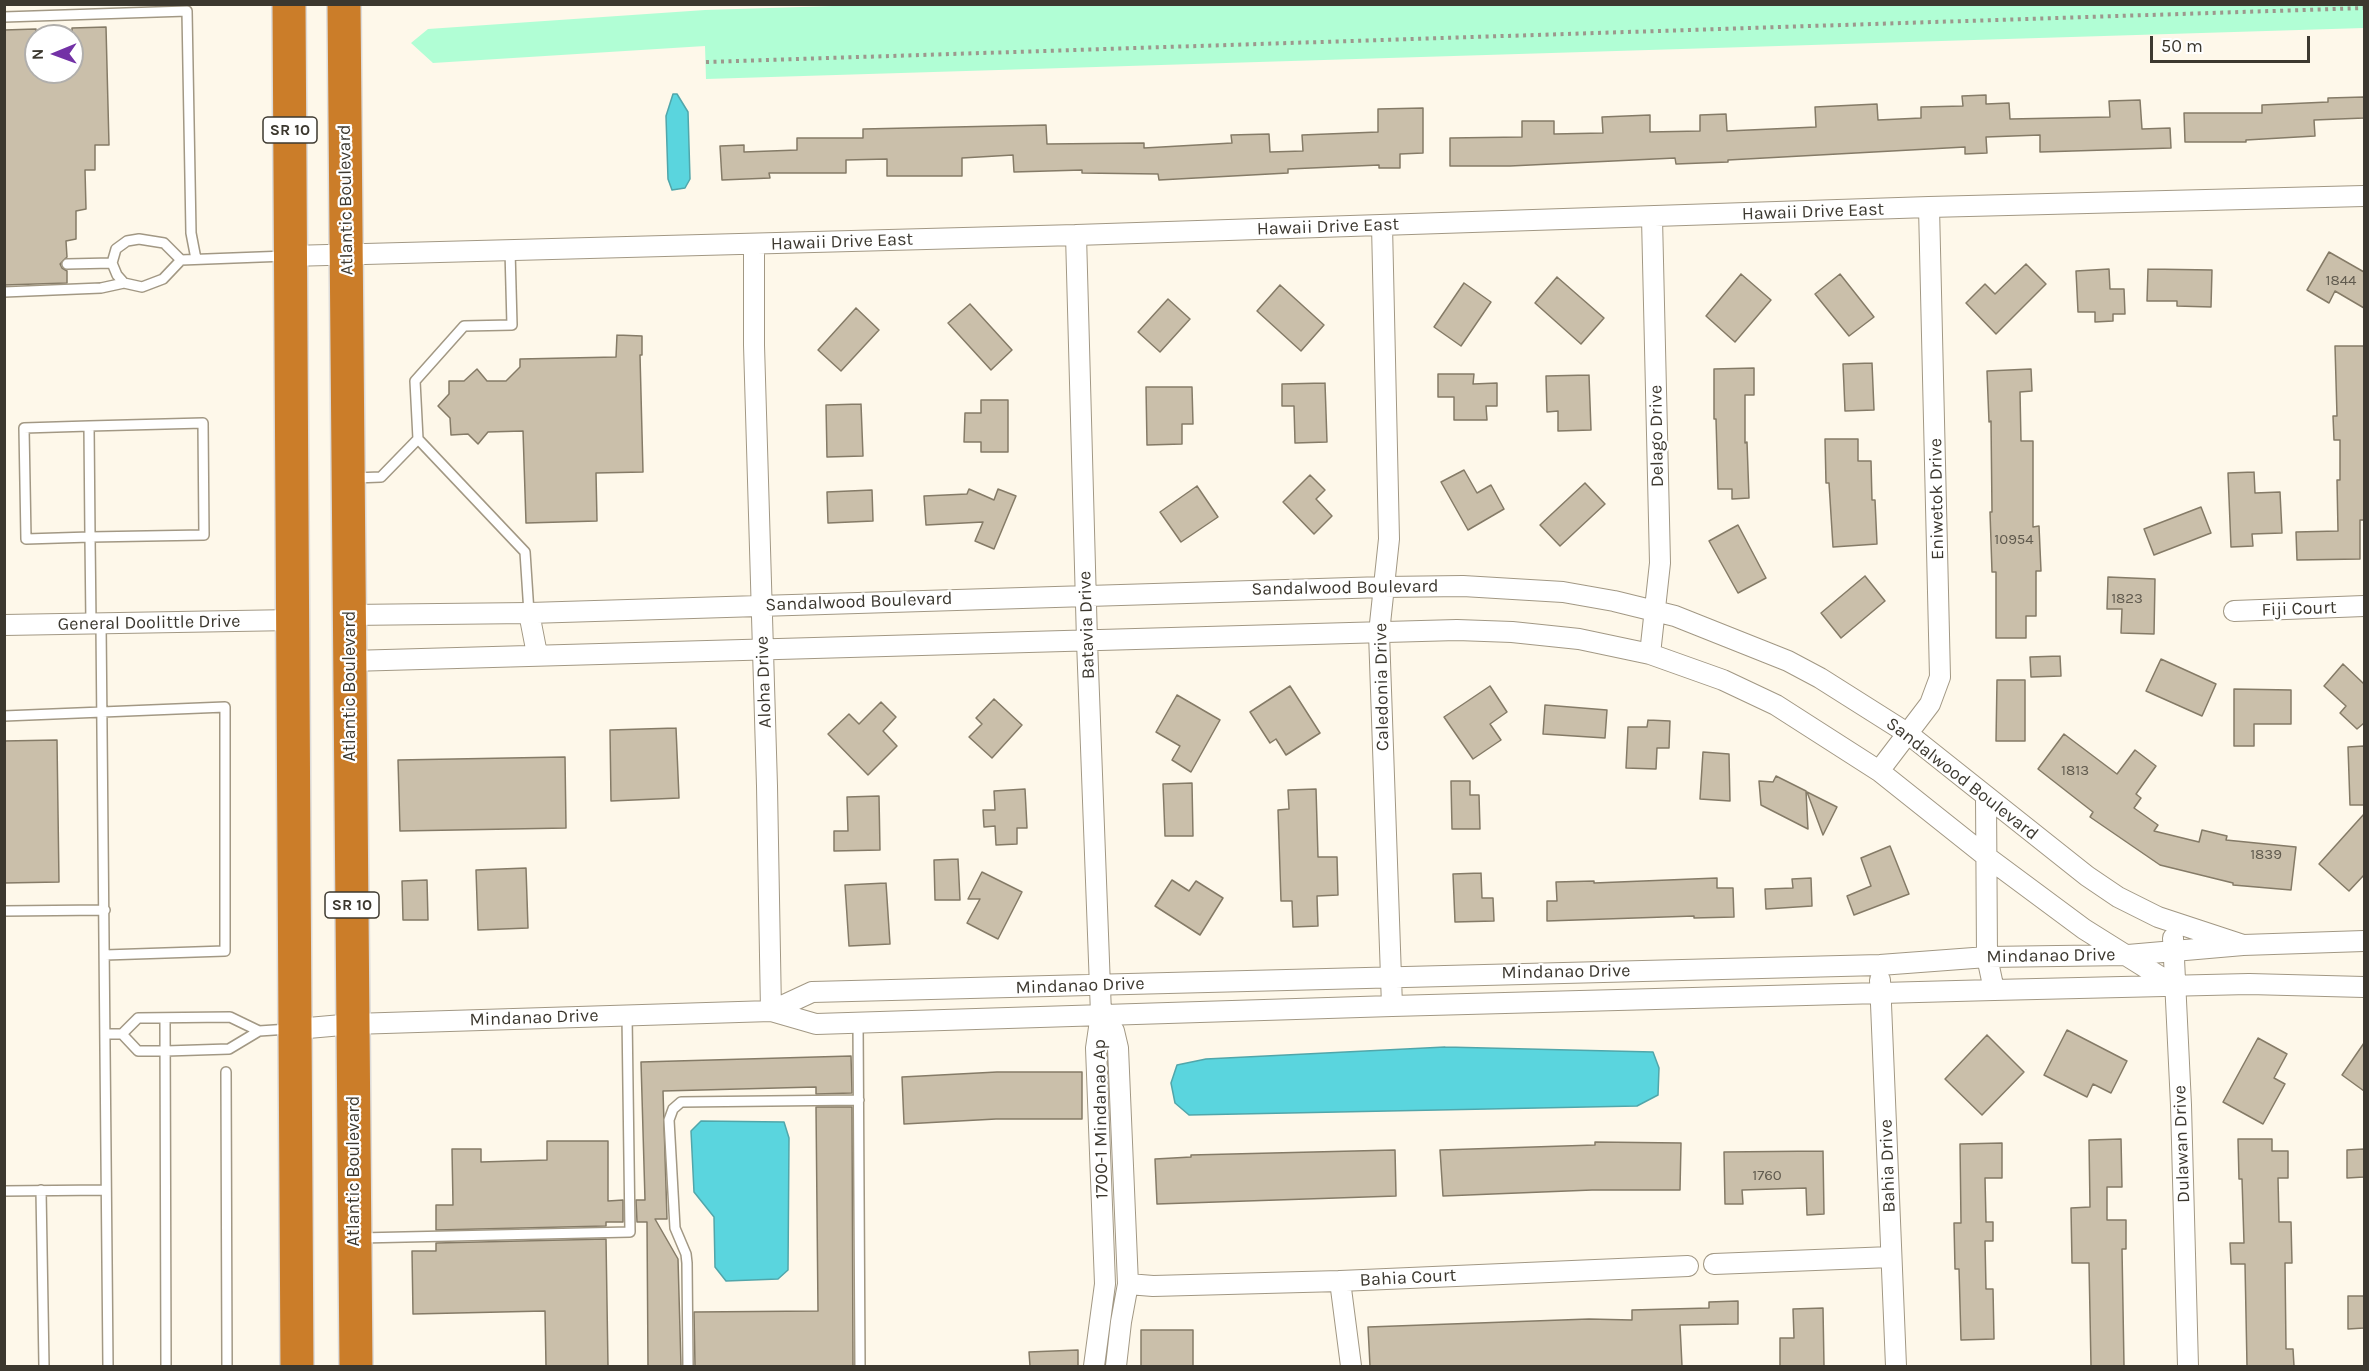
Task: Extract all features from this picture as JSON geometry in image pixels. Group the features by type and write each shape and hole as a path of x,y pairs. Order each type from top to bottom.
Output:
{"highway":[{"name":"SR 10","path":"289,4 297,1029 297,1366"},
{"name":"Atlantic Boulevard","path":"344,4 356,1366"}],"street":[{"name":"Hawaii Drive East","path":"290,256 2364,196"},
{"name":"Eniwetok Drive","path":"1879,771 1930,704 1940,677 1929,207"},
{"name":"Delago Drive","path":"1650,654 1660,563 1652,218"},
{"name":"Caledonia Drive","path":"1382,225 1389,539 1379,633 1392,1005"},
{"name":"Batavia Drive","path":"1076,235 1085,596 1101,1014"},
{"name":"Aloha Drive","path":"754,244 754,345 764,648 771,1011"},
{"name":"Sandalwood Boulevard","path":"350,615 529,613 1384,587 1463,586 1563,592 1656,611 1709,629 1788,661 1820,678 1907,733 2087,876 2118,897 2171,921 2243,945"},
{"name":"Fiji Court","path":"2234,611 2364,606"},
{"path":"529,613 537,654"},
{"name":"General Doolittle Drive","path":"4,626 293,620"},
{"path":"350,661 1457,630 1512,632 1579,639 1650,654 1723,680 1776,705 1879,771 1987,857 2084,929 2175,986"},
{"path":"1986,796 1987,957 1994,990"},
{"name":"Dulawan Drive","path":"2171,921 2174,950 2188,1366"},
{"name":"Mindanao Drive","path":"771,1011 812,992 1880,965 1987,957 2128,955 2243,945 2364,940"},
{"name":"Bahia Drive","path":"1880,965 1896,1366"},
{"name":"Mindanao Drive","path":"297,1029 353,1024 771,1011 816,1024 1392,1005 1994,990 2249,984 2364,987"},
{"name":"1700-1 Mindanao Ap","path":"1101,1014 1114,1031 1118,1048 1128,1284 1116,1366"},
{"name":"1700-1 Mindanao Ap","path":"1094,1366 1098,1322 1105,1284 1096,1048 1101,1014"},
{"path":"1714,1264 1891,1257"},
{"name":"Bahia Court","path":"1128,1284 1153,1286 1340,1281 1688,1266"},
{"path":"1340,1281 1351,1366"}],"lane":[{"path":"4,16 187,11 191,233 196,259"},
{"path":"124,283 117,275 112,263 116,249 127,241 139,239 164,243 181,260"},
{"path":"510,250 512,325 464,326 415,381 418,439 525,552 529,613"},
{"path":"4,292 101,288 124,283 142,286 163,279 181,260 290,256"},
{"path":"67,264 112,263"},
{"path":"203,423 204,535 26,539 24,428 89,426 203,423"},
{"path":"89,426 90,537 102,713 108,1366"},
{"path":"348,479 381,477 418,439"},
{"path":"4,716 225,707 225,951 105,955"},
{"path":"4,911 105,910"},
{"path":"354,1239 630,1232 627,1016"},
{"path":"106,1034 122,1034 138,1018 230,1017 259,1030 297,1029"},
{"path":"165,1018 166,1366"},
{"path":"858,1023 861,1366"},
{"path":"122,1034 138,1051 166,1051 229,1049 259,1030"},
{"path":"226,1072 227,1366"},
{"path":"688,1366 686,1254 671,1229 669,1120 673,1109 681,1102 859,1100"},
{"path":"4,1191 106,1190"},
{"path":"41,1191 44,1366"}],"path":[{"path":"706,62 2364,8"}],"green space":[{"path":"2364,4 2364,28 706,79 705,46 433,63 411,43 428,29 705,10 865,5"}],"water":[{"path":"673,94 677,94 688,112 690,179 685,188 672,190 668,179 666,116"},
{"path":"1445,1047 1653,1052 1659,1068 1658,1095 1637,1106 1189,1115 1175,1103 1171,1083 1177,1065 1206,1059"},
{"path":"701,1121 784,1122 789,1138 788,1270 778,1279 726,1281 715,1267 714,1217 694,1192 691,1131"}],"building":[{"path":"106,27 109,145 95,145 95,170 85,170 86,209 76,211 76,239 66,241 67,257 60,264 67,271 67,283 4,285 4,30 24,29 24,84 84,84 84,28"},
{"path":"1986,95 1986,104 2009,103 2010,119 2110,117 2109,101 2140,100 2142,129 2170,128 2171,148 2040,152 2040,135 1986,137 1987,153 1965,154 1965,147 1676,164 1675,158 1510,166 1450,166 1450,138 1522,137 1522,121 1554,121 1554,134 1603,133 1602,117 1650,115 1650,132 1700,131 1700,115 1726,114 1727,131 1816,127 1815,107 1877,104 1878,120 1921,118 1921,107 1963,106 1962,96"},
{"path":"2364,97 2364,118 2314,120 2315,136 2246,140 2246,142 2185,142 2184,113 2262,113 2262,105 2328,102 2328,98"},
{"path":"1423,108 1423,153 1400,154 1400,168 1379,168 1379,165 1288,169 1288,173 1159,180 1158,174 1082,173 1082,170 1014,172 1013,155 962,158 962,176 887,176 887,159 846,160 846,173 769,173 770,178 722,180 720,146 744,145 744,152 797,150 797,138 863,138 863,129 1046,125 1047,144 1144,143 1144,148 1232,143 1231,135 1269,134 1270,152 1303,151 1302,135 1378,132 1378,109"},
{"path":"2329,252 2364,272 2364,308 2335,291 2329,303 2307,290"},
{"path":"2026,264 2046,284 1996,334 1966,303 1985,284 1995,294"},
{"path":"2109,269 2110,289 2124,289 2125,314 2113,314 2113,321 2095,322 2095,312 2078,312 2076,271"},
{"path":"2148,269 2212,270 2211,307 2177,306 2177,301 2147,301"},
{"path":"1741,274 1771,300 1735,342 1706,316"},
{"path":"1840,274 1874,317 1849,336 1815,294"},
{"path":"1557,277 1604,318 1581,344 1535,303"},
{"path":"1464,283 1491,302 1461,346 1434,327"},
{"path":"1280,285 1324,325 1301,351 1257,311"},
{"path":"1168,299 1190,319 1160,352 1138,332"},
{"path":"970,304 1012,350 991,370 948,323"},
{"path":"856,308 879,330 841,371 818,350"},
{"path":"617,335 642,336 642,355 640,355 643,472 596,473 597,521 526,523 523,431 488,432 478,444 468,434 451,435 450,418 438,406 449,394 449,381 464,381 477,369 487,381 506,381 520,367 520,359 616,357"},
{"path":"2335,346 2364,346 2364,520 2360,520 2360,559 2297,560 2296,532 2338,531 2337,480 2340,480 2340,440 2334,440 2333,416 2337,416"},
{"path":"1872,363 1874,410 1845,411 1843,364"},
{"path":"1754,368 1754,395 1745,395 1745,443 1747,442 1749,498 1732,499 1732,489 1718,489 1714,369"},
{"path":"2031,369 2032,391 2020,392 2021,441 2033,441 2033,527 2039,526 2041,571 2036,571 2036,616 2026,616 2026,638 1996,638 1996,572 1992,572 1990,512 1992,512 1991,421 1989,422 1987,371"},
{"path":"1438,374 1474,374 1473,384 1497,383 1497,406 1486,406 1487,420 1454,420 1454,397 1438,397"},
{"path":"1589,375 1591,430 1558,431 1558,411 1547,412 1546,376"},
{"path":"1325,383 1327,442 1295,443 1294,406 1282,406 1282,384"},
{"path":"1146,387 1192,387 1193,424 1182,424 1182,444 1147,445"},
{"path":"981,400 1008,400 1008,452 981,452 981,442 964,442 965,413 981,413"},
{"path":"861,404 863,456 827,457 826,405"},
{"path":"1825,439 1858,439 1858,461 1871,461 1872,500 1875,500 1877,544 1833,547 1829,483 1826,483"},
{"path":"1464,470 1477,493 1491,485 1504,509 1468,530 1441,482"},
{"path":"2254,472 2255,493 2280,492 2282,533 2252,534 2253,546 2231,547 2228,473"},
{"path":"1310,475 1325,490 1316,499 1332,516 1314,534 1283,502"},
{"path":"1585,483 1605,504 1560,546 1540,525"},
{"path":"1197,486 1218,517 1181,542 1160,512"},
{"path":"969,489 994,500 998,489 1016,496 994,549 975,541 983,522 926,525 924,496 967,494"},
{"path":"872,490 873,521 828,523 827,492"},
{"path":"2201,507 2211,533 2154,555 2144,529"},
{"path":"1738,525 1766,578 1738,593 1709,541"},
{"path":"1865,576 1885,601 1841,638 1821,613"},
{"path":"2108,577 2155,579 2154,634 2121,633 2122,609 2107,609"},
{"path":"2060,656 2061,676 2031,677 2030,657"},
{"path":"2161,659 2216,684 2202,716 2146,691"},
{"path":"2343,664 2364,684 2364,723 2357,729 2340,713 2346,706 2324,686"},
{"path":"1997,680 2025,680 2025,741 1996,741"},
{"path":"1290,686 1320,733 1286,755 1276,739 1270,743 1250,712"},
{"path":"1490,686 1507,712 1490,724 1501,740 1473,759 1444,717"},
{"path":"2234,689 2291,690 2291,724 2254,724 2254,746 2234,746"},
{"path":"1177,695 1220,720 1191,772 1172,760 1180,746 1156,732"},
{"path":"994,699 1022,725 992,758 969,737 982,724 976,718"},
{"path":"881,702 896,717 883,731 897,746 868,775 828,734 849,714 859,724"},
{"path":"1545,705 1607,710 1605,738 1543,734"},
{"path":"1648,720 1670,721 1669,748 1657,748 1656,769 1626,768 1628,727 1647,727"},
{"path":"676,728 679,798 611,801 610,730"},
{"path":"2064,734 2117,774 2135,750 2156,766 2136,794 2141,798 2134,808 2158,825 2154,831 2199,842 2202,830 2227,836 2226,840 2296,847 2291,890 2233,885 2233,883 2160,865 2090,817 2093,812 2038,769"},
{"path":"57,740 59,882 4,883 4,741"},
{"path":"2364,746 2364,805 2350,805 2348,747"},
{"path":"1703,752 1729,754 1730,801 1700,799"},
{"path":"565,757 566,828 400,831 398,760"},
{"path":"1776,776 1806,791 1808,829 1761,805 1759,781 1773,782"},
{"path":"1451,781 1470,781 1470,795 1479,795 1480,829 1452,829"},
{"path":"1192,783 1193,836 1165,836 1163,784"},
{"path":"1025,789 1027,828 1017,828 1017,844 996,845 995,826 984,827 983,810 995,810 994,791"},
{"path":"1316,789 1318,857 1337,857 1338,895 1317,896 1318,926 1293,927 1292,901 1281,901 1278,810 1289,809 1288,790"},
{"path":"1807,792 1837,807 1823,835"},
{"path":"879,796 880,850 834,851 834,831 848,831 847,797"},
{"path":"2364,814 2364,875 2349,891 2319,864"},
{"path":"1890,846 1909,894 1854,915 1847,896 1871,886 1861,858"},
{"path":"958,859 960,900 935,900 934,860"},
{"path":"526,868 528,928 478,930 476,870"},
{"path":"982,872 1022,892 998,939 967,923 980,899 968,899"},
{"path":"1481,873 1482,898 1493,898 1494,921 1455,922 1453,874"},
{"path":"1717,878 1717,888 1733,888 1734,917 1694,918 1694,916 1547,921 1547,901 1557,901 1556,882 1594,881 1594,883"},
{"path":"1811,878 1812,906 1766,909 1765,889 1793,888 1792,879"},
{"path":"427,880 428,920 403,920 402,881"},
{"path":"1172,880 1189,891 1196,881 1223,898 1200,935 1155,906"},
{"path":"886,883 890,944 849,946 845,885"},
{"path":"2067,1030 2127,1061 2111,1093 2093,1084 2087,1097 2044,1075"},
{"path":"1987,1035 2024,1072 1982,1115 1945,1079"},
{"path":"2258,1038 2287,1054 2274,1078 2285,1084 2263,1124 2223,1102"},
{"path":"2364,1043 2364,1091 2342,1075"},
{"path":"851,1056 852,1093 816,1094 816,1087 663,1091 667,1219 655,1219 678,1259 681,1366 648,1366 647,1222 637,1222 636,1200 645,1200 641,1062"},
{"path":"997,1072 1082,1072 1082,1119 996,1119 904,1124 902,1077"},
{"path":"816,1107 852,1107 853,1366 695,1366 694,1312 818,1311"},
{"path":"2121,1139 2122,1187 2107,1187 2107,1220 2126,1220 2126,1249 2122,1249 2124,1366 2091,1366 2089,1263 2072,1263 2071,1208 2090,1207 2089,1140"},
{"path":"2238,1139 2272,1139 2272,1151 2288,1151 2288,1178 2278,1178 2279,1222 2291,1222 2292,1263 2285,1263 2286,1349 2293,1349 2294,1366 2247,1366 2245,1264 2231,1264 2230,1243 2244,1243"},
{"path":"547,1141 608,1141 608,1201 623,1200 623,1222 606,1222 606,1226 436,1230 436,1205 453,1205 452,1149 481,1149 481,1162 547,1160"},
{"path":"1595,1142 1681,1143 1680,1190 1592,1190 1443,1196 1440,1150 1595,1145"},
{"path":"2002,1143 2002,1178 1985,1178 1986,1222 1993,1222 1993,1241 1985,1241 1986,1289 1993,1289 1994,1339 1961,1340 1959,1269 1955,1269 1954,1223 1961,1223 1960,1144"},
{"path":"2364,1149 2364,1177 2347,1178 2347,1150"},
{"path":"1395,1150 1396,1196 1157,1204 1155,1159 1191,1157 1191,1155"},
{"path":"1823,1151 1824,1214 1807,1215 1806,1188 1742,1190 1743,1204 1725,1204 1724,1152"},
{"path":"606,1239 608,1366 546,1366 545,1311 413,1314 412,1251 436,1251 436,1243"},
{"path":"2348,1296 2364,1296 2364,1328 2348,1329"},
{"path":"1738,1301 1738,1324 1680,1325 1682,1366 1370,1366 1368,1327 1589,1319 1632,1320 1632,1310 1709,1308 1709,1302"},
{"path":"1823,1308 1824,1366 1780,1366 1780,1338 1794,1338 1793,1309"},
{"path":"1141,1330 1193,1330 1193,1366 1141,1366"},
{"path":"1078,1350 1078,1366 1030,1366 1029,1352"}]}
